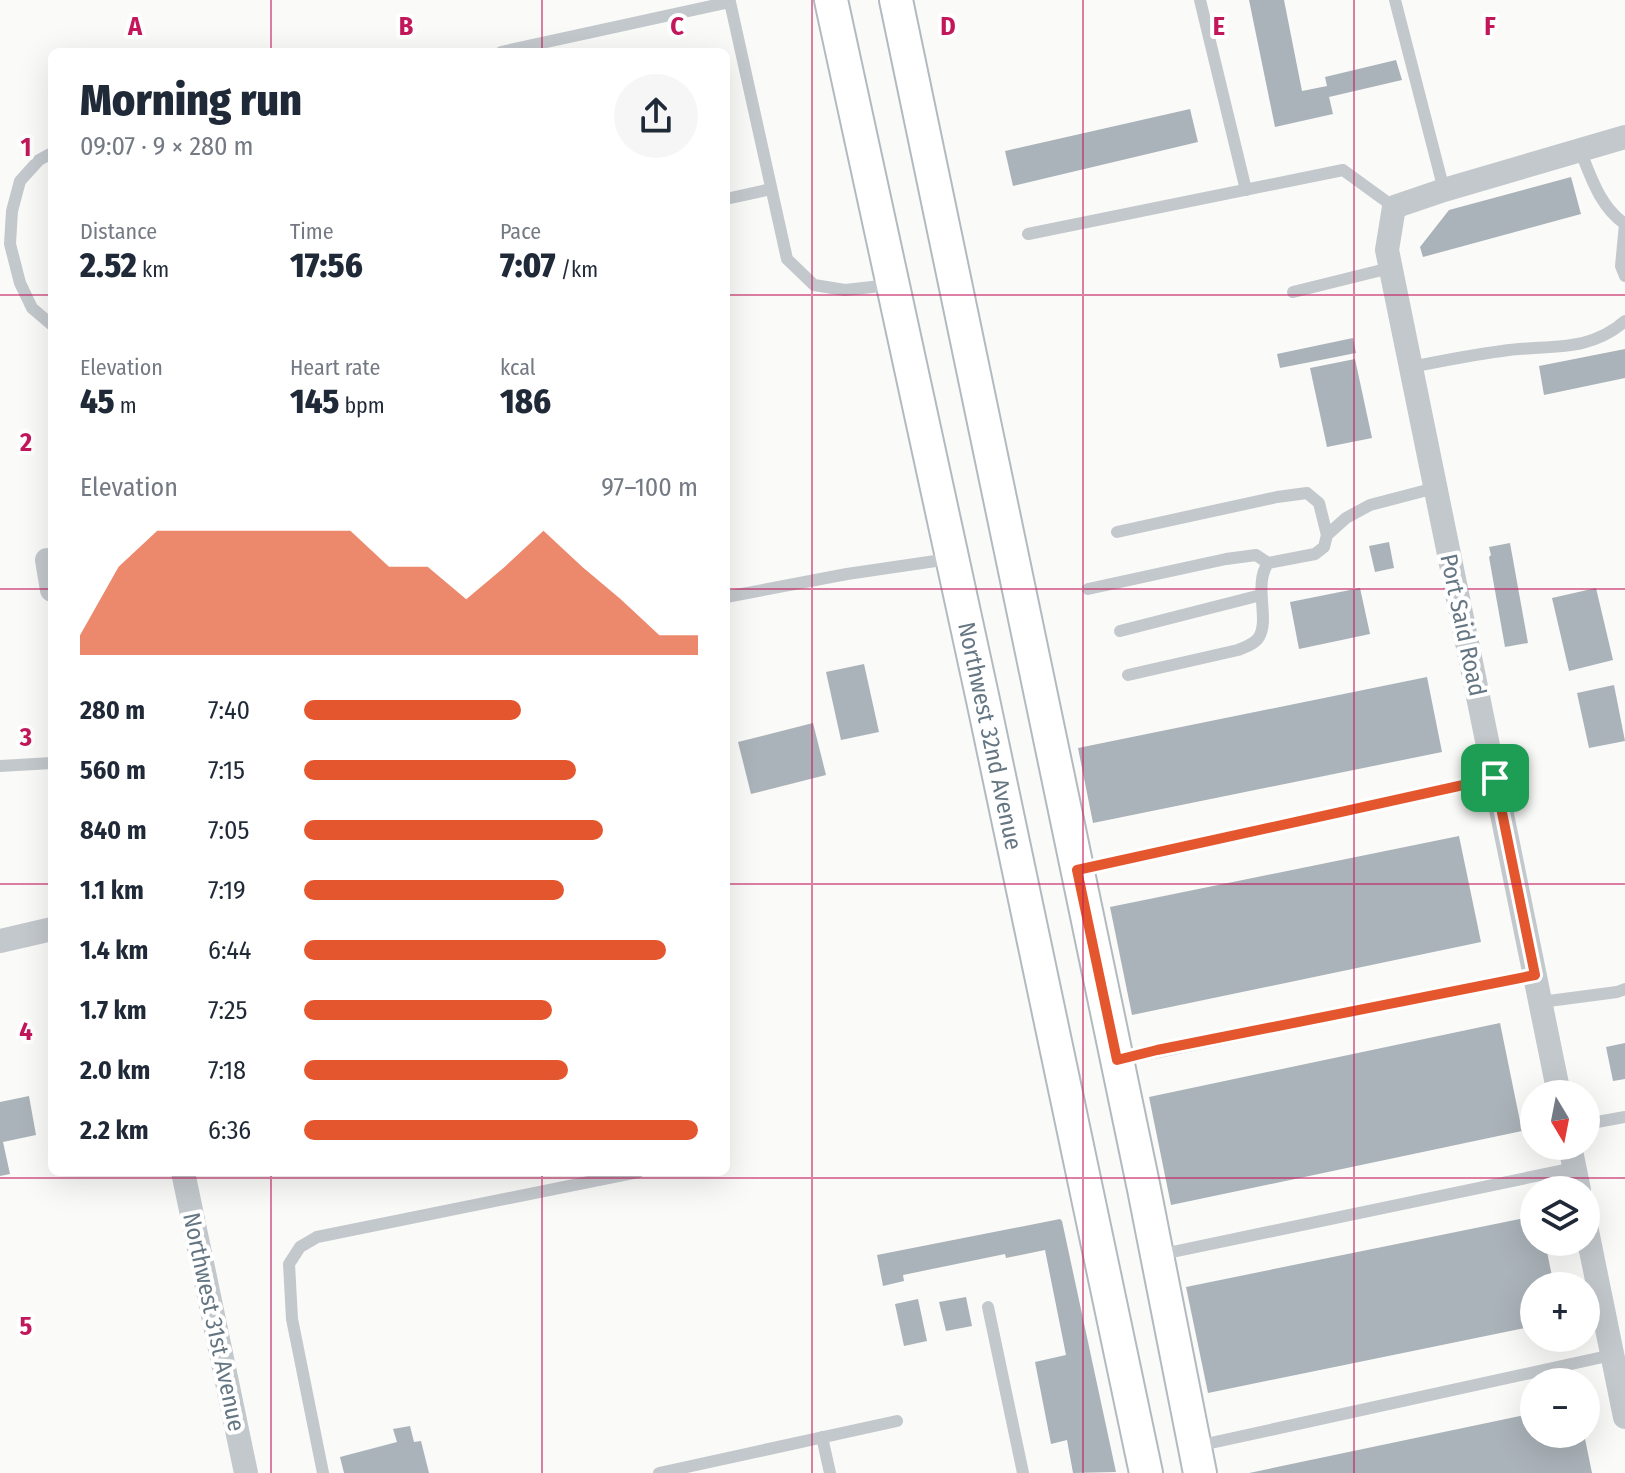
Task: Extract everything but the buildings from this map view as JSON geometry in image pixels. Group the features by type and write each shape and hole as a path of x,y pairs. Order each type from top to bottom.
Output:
{"main road":[{"name":"Northwest 32nd Avenue","path":"831,0 953,559 1146,1473"},
{"path":"896,0 1198,1460"}],"street":[{"path":"1394,207 1625,137"},
{"name":"Port Said Road","path":"1394,207 1387,250 1390,268 1556,1080"},
{"path":"47,560 48,566"},
{"path":"0,941 48,930"},
{"name":"Northwest 31st Avenue","path":"184,1176 246,1473"},
{"path":"1592,1256 1625,1417"}],"lane":[{"path":"1200,0 1246,190"},
{"path":"1395,0 1444,190"},
{"path":"519,48 730,2 787,259 814,285 845,290 893,284"},
{"path":"1580,150 1598,193 1614,216 1625,224 1621,266 1625,276"},
{"path":"48,155 39,160 20,181 12,211 10,244 20,283 32,308 48,322"},
{"path":"1028,234 1343,170 1394,207"},
{"path":"730,198 771,189"},
{"path":"1293,292 1390,268"},
{"path":"1411,367 1503,350 1583,344 1606,335 1625,321"},
{"path":"1327,535 1346,518 1370,505 1435,488"},
{"path":"1088,589 1241,557 1256,555 1268,563 1315,554 1324,547 1327,535 1319,503 1307,493 1117,532"},
{"path":"730,596 847,574 953,559"},
{"path":"1128,675 1253,644 1260,636 1262,572 1268,563"},
{"path":"1120,631 1261,595"},
{"path":"0,766 48,763"},
{"path":"1077,870 1495,778"},
{"path":"1117,1060 1535,975"},
{"path":"1541,1002 1625,989"},
{"path":"1600,1121 1625,1117"},
{"path":"1157,1255 1574,1168"},
{"path":"323,1473 292,1319 289,1264 300,1247 317,1237 618,1176"},
{"path":"988,1307 1023,1473"},
{"path":"1198,1460 1612,1355"},
{"path":"659,1473 897,1421"},
{"path":"822,1437 830,1473"}],"route":[{"path":"1495,778 1535,975 1117,1060 1077,870 1495,778"}]}
